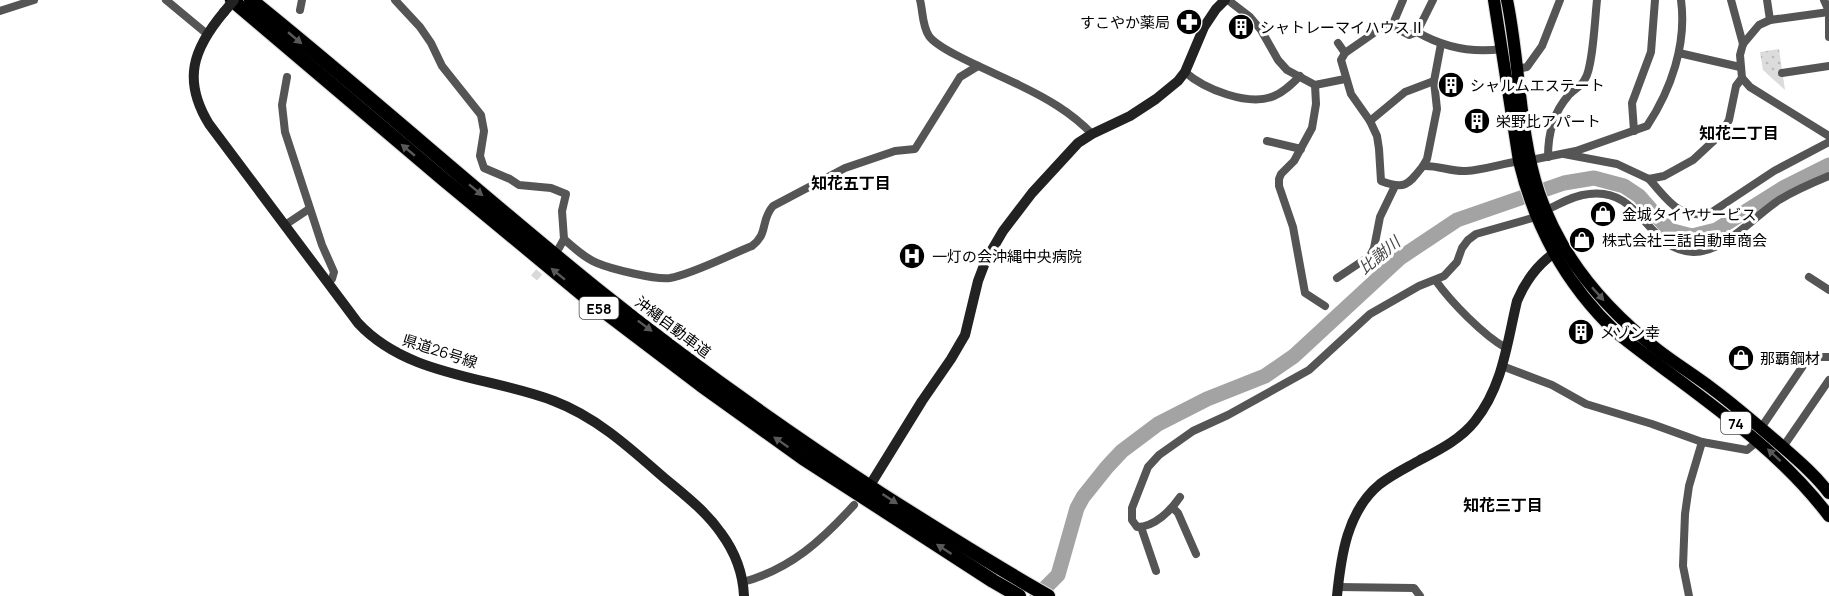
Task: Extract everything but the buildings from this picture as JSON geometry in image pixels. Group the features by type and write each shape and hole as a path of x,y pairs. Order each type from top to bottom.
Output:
{"highway":[{"name":"沖縄自動車道","path":"251,0 451,170 638,321 810,447 995,574 1019,596"},
{"name":"沖縄自動車道","path":"230,4 620,324 701,385 803,458 995,574 1048,596"}],"main road":[{"name":"74","path":"1494,0 1529,179 1540,212 1578,291 1617,333 1782,462 1815,497 1829,516"},
{"name":"74","path":"1507,0 1518,69 1525,160"},
{"name":"74","path":"1558,250 1628,325 1761,428 1828,489"}],"street":[{"path":"0,12 34,0"},
{"path":"166,0 207,34"},
{"path":"300,10 302,0"},
{"path":"394,0 420,27 442,66 481,115 484,131 480,156 484,168 488,172 510,179 519,185 551,188 566,194 562,211 564,239 559,248"},
{"path":"920,0 929,37 978,66 1020,85 1063,109 1092,134"},
{"path":"872,482 965,335 978,281 999,238 1032,193 1078,143 1130,116 1185,72 1204,27 1216,9 1226,0 1250,17 1287,70 1315,85 1345,79"},
{"path":"1392,26 1403,0"},
{"path":"1433,0 1417,32 1409,35 1386,25 1345,52 1341,60 1345,79 1357,105 1370,121 1379,148 1381,181 1395,186 1405,186 1412,181 1427,159 1437,109 1434,81 1442,44"},
{"path":"1518,69 1527,67 1542,46 1560,0"},
{"path":"1548,157 1552,123 1559,107 1585,80 1590,64 1598,0"},
{"path":"1634,131 1632,103 1651,52 1655,0"},
{"path":"1423,166 1441,167 1450,171 1468,171 1548,157 1564,154 1647,126 1668,89 1679,53 1681,0"},
{"path":"1731,0 1743,44 1740,67 1742,78 1750,87 1829,136"},
{"path":"1767,0 1770,20"},
{"path":"1743,44 1759,25 1770,20 1829,12 1824,0"},
{"name":"県道26号線","path":"230,4 207,34 199,49 194,70 195,90 200,107 209,124 367,332 392,351 425,365 556,402 585,416 621,441 710,519 736,558 743,582 744,596"},
{"path":"1829,18 1829,37"},
{"path":"1417,32 1442,44 1486,52 1502,49"},
{"path":"1338,43 1345,52"},
{"path":"1679,53 1740,67"},
{"path":"564,239 597,263 658,278 670,278 686,273 752,246 760,240 767,212 773,206 845,168 895,151 915,149 960,77 978,66"},
{"path":"1782,73 1829,66"},
{"path":"1185,72 1193,79 1216,90 1246,99 1272,98 1300,76"},
{"path":"287,77 282,105 285,132 309,209 328,262 334,272 328,283"},
{"path":"1649,179 1664,176 1693,160 1721,135 1729,120 1736,86 1742,78"},
{"path":"1370,121 1405,92 1434,81"},
{"path":"1315,85 1312,128 1294,160 1281,174 1279,186 1293,227 1305,293 1325,306"},
{"path":"1268,141 1301,149"},
{"path":"1564,154 1617,164 1649,179 1682,212 1700,215 1712,212 1774,171 1829,142"},
{"path":"1156,571 1141,527 1134,524 1132,520 1132,508 1148,467 1159,455 1193,431 1228,415 1309,370 1325,358 1365,318 1419,286 1436,281 1450,270 1457,262 1462,248 1476,234 1584,195 1606,194 1630,204 1653,231 1674,247 1694,252 1709,249 1728,240 1779,200 1829,176"},
{"path":"1337,278 1370,256 1374,248 1380,217 1395,186"},
{"path":"285,225 309,209"},
{"path":"1420,596 1414,588 1337,592 1340,562 1355,516 1366,498 1378,485 1442,448 1474,423 1487,405 1497,385 1521,290 1538,266 1558,250"},
{"path":"1809,277 1829,290"},
{"path":"1436,281 1458,306 1497,343 1506,348"},
{"path":"1761,428 1809,357 1829,357"},
{"path":"1502,366 1552,385 1586,404 1702,442 1747,450 1758,441"},
{"path":"1783,447 1829,380"},
{"path":"1689,596 1683,566 1685,514 1689,486 1702,442"},
{"path":"1815,497 1828,489"},
{"path":"1141,527 1160,518 1173,508 1180,497"},
{"path":"743,582 767,573 815,546 854,505"},
{"path":"1173,508 1178,513 1196,554"}],"shaded area":[{"path":"1779,49 1785,90 1763,70 1760,52"}],"waterway":[{"name":"比謝川","path":"1037,596 1058,575 1077,508 1083,497 1122,451 1158,424 1207,399 1265,376 1294,356 1400,258 1457,220 1564,183 1594,178 1624,186 1639,196 1669,230 1692,236 1716,230 1783,188 1829,165"}],"tunnel":[{"path":"534,278 547,263"}],"place":[{"name":"すこやか薬局","path":"1189,22"},
{"name":"シャトレーマイハウスⅡ","path":"1241,27"},
{"name":"シャルムエステート","path":"1451,85"},
{"name":"栄野比アパート","path":"1477,121"},
{"name":"金城タイヤサービス","path":"1603,214"},
{"name":"株式会社三話自動車商会","path":"1582,240"},
{"name":"一灯の会沖縄中央病院","path":"912,256"},
{"name":"メゾン幸","path":"1581,332"},
{"name":"那覇鋼材","path":"1741,358"}],"district":[{"name":"知花二丁目","path":"1739,133"},
{"name":"知花五丁目","path":"851,183"},
{"name":"知花三丁目","path":"1503,505"}]}
